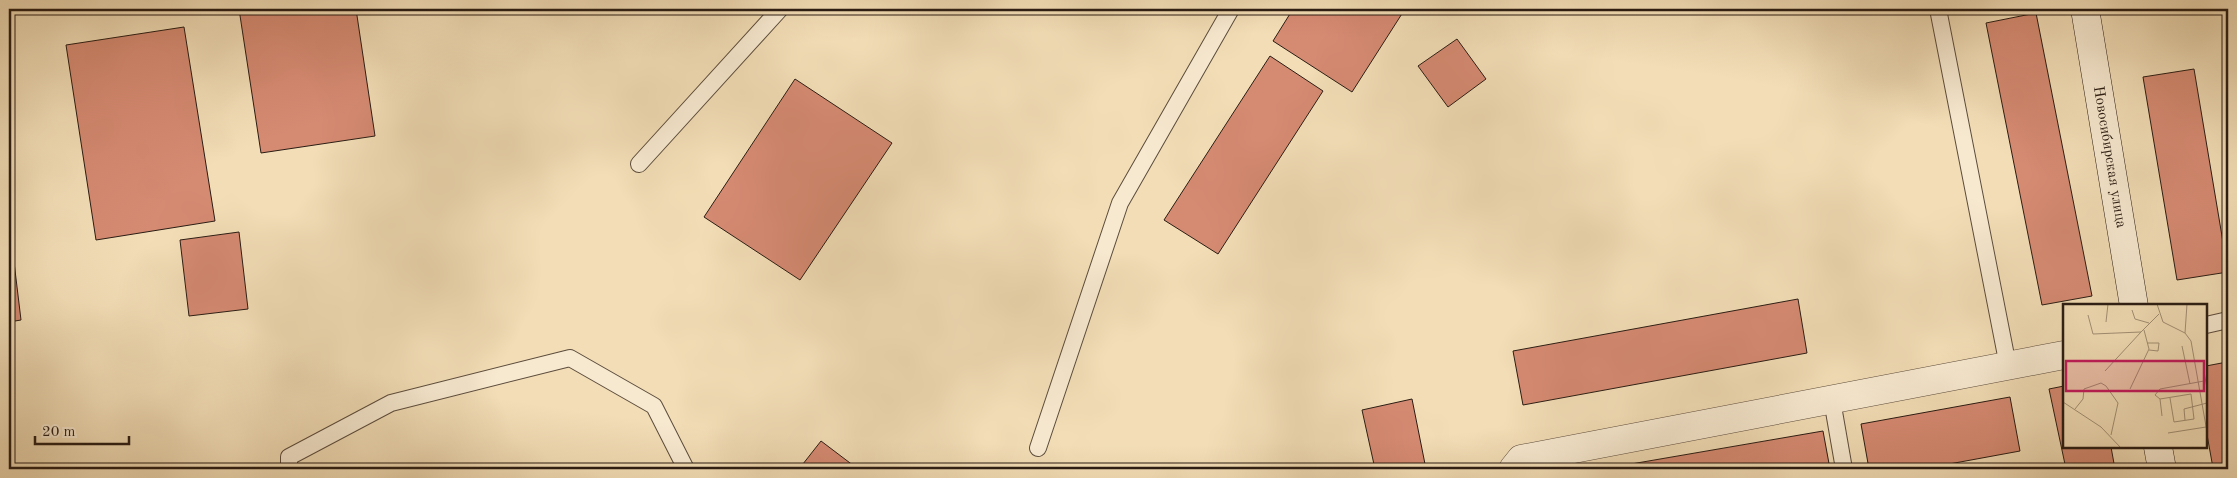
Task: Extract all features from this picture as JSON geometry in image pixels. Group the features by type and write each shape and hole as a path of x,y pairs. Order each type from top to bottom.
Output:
{"street":[{"name":"Новосибирская улица","path":"2086,9 2134,304"},
{"path":"1513,469 1521,459 2063,354"},
{"path":"2158,448 2162,469"}],"lane":[{"path":"639,164 780,9"},
{"path":"1038,448 1120,202 1231,9"},
{"path":"1938,9 2008,366"},
{"path":"2207,325 2228,320"},
{"path":"290,469 289,457 391,403 570,358 654,406 686,469"},
{"path":"1832,400 1844,469"}],"building":[{"path":"239,9 356,9 375,136 261,153"},
{"path":"1293,9 1405,9 1352,92 1273,41"},
{"path":"2036,13 2092,296 2042,305 1986,23"},
{"path":"184,27 215,221 96,240 66,45"},
{"path":"1457,39 1486,79 1448,107 1418,66"},
{"path":"1270,56 1323,91 1218,254 1164,220"},
{"path":"2194,69 2228,272 2177,280 2143,77"},
{"path":"795,79 892,143 800,280 704,217"},
{"path":"239,232 248,309 189,316 180,240"},
{"path":"9,262 14,262 21,320 9,322"},
{"path":"1798,299 1807,353 1523,405 1513,351"},
{"path":"2227,362 2228,464 2213,468 2207,435 2207,366"},
{"path":"2063,386 2063,448 2111,448 2115,469 2066,469 2049,389"},
{"path":"2010,397 2020,451 1922,469 1869,469 1861,424"},
{"path":"1412,399 1426,469 1375,469 1362,410"},
{"path":"1823,431 1830,469 1602,469"},
{"path":"821,441 858,469 799,469"}]}
